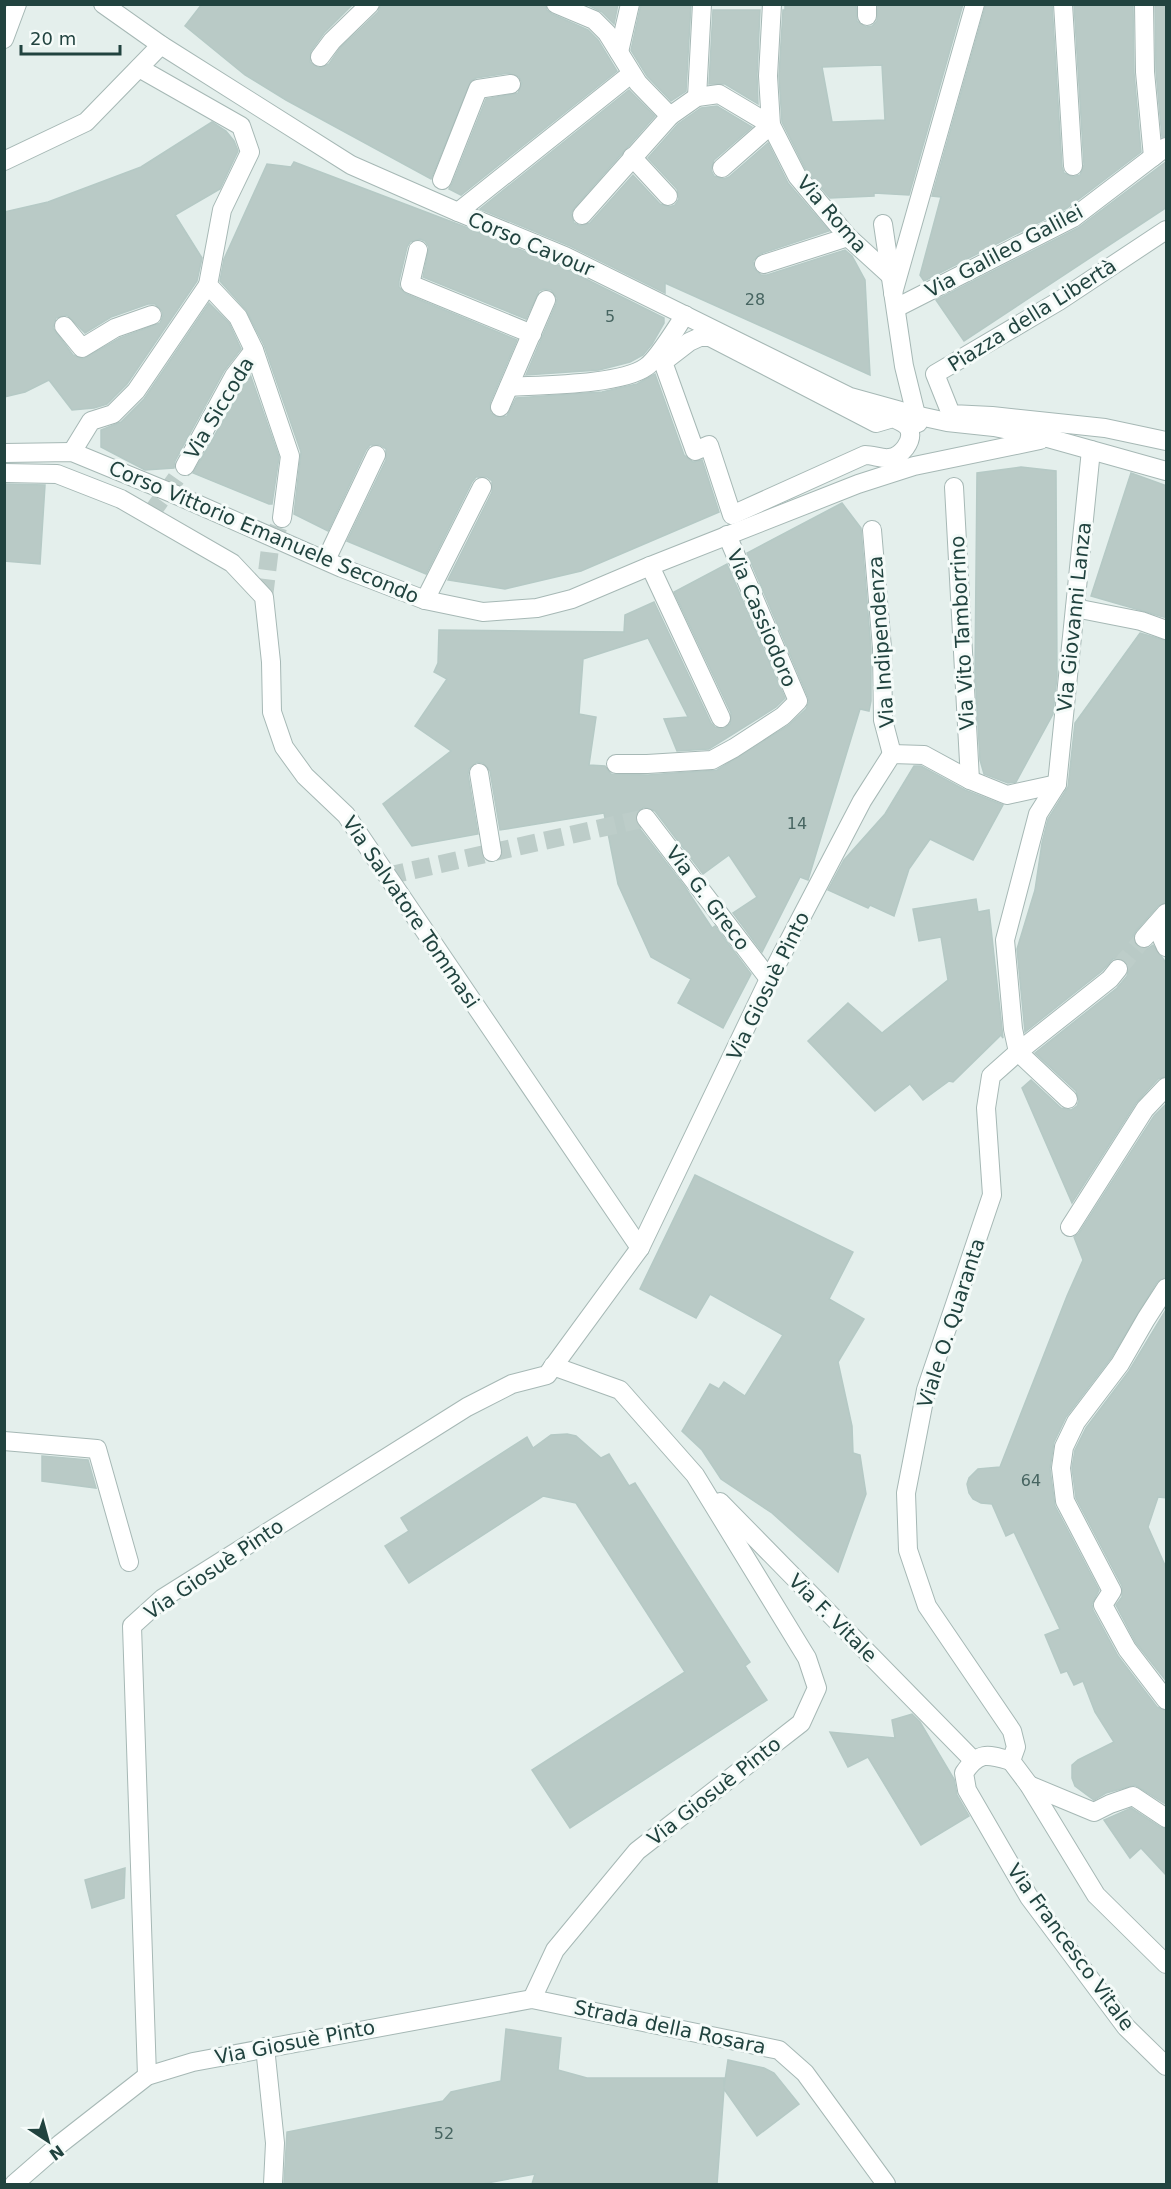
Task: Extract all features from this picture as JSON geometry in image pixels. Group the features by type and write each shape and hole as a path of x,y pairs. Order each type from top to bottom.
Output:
{"street":[{"path":"4,39 16,4"},
{"name":"Corso Cavour","path":"102,4 161,45 351,165 565,256 850,397 947,422 994,427 1048,438"},
{"path":"320,57 332,41 370,4"},
{"path":"556,4 594,20 608,33 631,74 658,106 670,116"},
{"path":"619,52 630,4"},
{"path":"697,97 702,4"},
{"name":"Via Roma","path":"772,4 768,76 771,125 797,176 893,292"},
{"path":"893,292 975,4"},
{"path":"1063,4 1073,166"},
{"path":"1144,4 1145,72 1160,152"},
{"path":"4,161 86,122 161,45"},
{"path":"72,452 91,421 113,414 136,391 208,285 222,210 250,152 241,126 139,68"},
{"path":"458,212 631,74"},
{"path":"442,180 478,89 511,84"},
{"path":"582,215 670,116 697,97 719,94 771,125 722,168"},
{"name":"Via Galileo Galilei","path":"893,292 1073,218 1160,152"},
{"path":"632,158 668,196"},
{"path":"883,224 920,442 914,466"},
{"name":"Piazza della Libertà","path":"1167,230 1059,301 935,374 951,414 1105,428 1167,441"},
{"path":"764,264 848,237"},
{"path":"418,250 410,284 532,334"},
{"path":"208,285 237,317 254,350 290,456 282,518"},
{"path":"500,407 546,300"},
{"path":"64,326 82,348 115,328 152,315"},
{"path":"509,387 568,384 631,376 648,366 685,315"},
{"path":"710,338 876,423 893,418 903,422 909,429 906,447 900,454 888,459 866,455 732,515 709,446 695,451 663,362 694,339 710,338"},
{"name":"Via Siccoda","path":"185,466 234,376 254,350"},
{"path":"727,535 858,484 914,466 1048,438 1167,471"},
{"name":"Via Giovanni Lanza","path":"1057,784 1090,450"},
{"name":"Corso Vittorio Emanuele Secondo","path":"4,453 72,452 342,568 425,600 483,612 537,608 572,599 727,535"},
{"path":"326,560 376,455"},
{"name":"Via Salvatore Tommasi","path":"4,473 57,474 121,499 232,563 264,597 271,662 272,712 284,747 305,776 346,815 640,1248"},
{"path":"425,600 482,487"},
{"name":"Via Vito Tamborrino","path":"954,487 970,780"},
{"name":"Via Indipendenza","path":"872,530 884,674 883,720 892,754"},
{"name":"Via Cassiodoro","path":"616,764 712,760 783,716 798,701 727,535"},
{"path":"650,566 721,718"},
{"path":"1075,608 1141,621 1167,630"},
{"path":"892,754 924,755 970,780 1007,795 1057,784"},
{"name":"Via Giosuè Pinto","path":"553,1366 620,1390 695,1475 807,1658 817,1688 801,1723 637,1851 555,1950 532,1999 192,2061 147,2076 132,1626 163,1598 467,1407 512,1384 547,1375 553,1366 640,1248 769,979 862,801 892,754"},
{"path":"479,773 492,852"},
{"path":"1057,784 1038,814 1005,940 1017,1052 1068,1099"},
{"name":"Via G. Greco","path":"646,818 769,979"},
{"path":"1156,926 1167,948"},
{"name":"Viale O. Quaranta","path":"1011,1761 1016,1747 1012,1731 927,1606 908,1550 906,1492 926,1390 992,1195 986,1108 991,1076 1017,1052 1110,979 1118,969"},
{"path":"1071,1227 1145,1109 1167,1087"},
{"path":"1167,1288 1120,1364 1076,1422 1064,1448 1061,1468 1065,1502 1112,1591 1103,1605 1127,1649 1167,1700"},
{"path":"4,1441 97,1449 129,1562"},
{"name":"Via F. Vitale","path":"695,1475 973,1760"},
{"path":"973,1760 990,1754 1011,1761 1029,1785 1096,1895 1167,1964"},
{"name":"Via Francesco Vitale","path":"973,1760 964,1773 967,1790 1029,1897 1126,2027 1167,2066"},
{"path":"1029,1785 1094,1812 1133,1796 1167,1818"},
{"name":"Strada della Rosara","path":"532,1999 778,2050 805,2073 886,2184"},
{"path":"265,2047 275,2143 273,2184"},
{"path":"14,2184 60,2144 147,2076"}],"building":[{"path":"202,4 353,4 324,33 311,51 310,62 319,68 329,64 340,48 378,12 381,4 545,4 547,10 552,14 588,30 598,40 617,71 461,195 449,189 486,99 518,93 522,83 519,77 509,73 476,78 471,81 431,179 286,100 245,75 185,26"},
{"path":"586,4 618,4 614,24 602,12"},
{"path":"641,4 691,4 686,91 671,101 647,76 631,50"},
{"path":"785,4 856,4 857,21 866,27 872,26 877,21 878,4 963,4 909,195 874,193 874,196 830,198 806,170 782,122 779,76 783,10 785,10","holes":["882,65 885,120 832,122 822,67"]},
{"path":"986,4 1052,4 1062,167 1064,173 1073,177 1080,175 1084,165 1074,4 1133,4 1134,73 1141,152 1067,208 924,281 920,275 941,197 932,196"},
{"path":"1155,4 1167,4 1167,136 1162,137 1156,71"},
{"path":"713,10 760,10 758,104 725,84 709,84"},
{"path":"629,90 655,116 574,208 571,213 574,223 580,226 590,223 633,175 660,204 670,207 675,205 679,199 677,189 648,158 678,124 701,108 717,106 752,127 714,160 711,170 714,176 724,179 729,177 768,143 788,183 829,231 760,254 753,261 754,268 761,275 767,275 845,250 852,256 865,280 870,375 665,283 665,293 570,246 480,209"},
{"path":"212,122 226,131 234,141 238,151 220,189 175,215 202,258 197,281 127,384 107,404 72,410 49,380 25,392 4,397 4,212 48,202 141,167","holes":["148,304 155,304 162,311 163,316 160,323 120,338 83,359 73,355 53,328 56,318 67,315 85,333 111,317"]},
{"path":"1167,161 1167,207 964,341 936,300 1078,228"},
{"path":"294,162 468,228 560,266 664,318 664,323 652,344 643,355 630,362 599,370 526,375 556,304 557,298 551,290 539,291 526,319 423,277 429,247 425,241 420,239 410,242 407,247 399,281 399,287 406,294 517,340 490,403 491,413 496,417 507,416 516,398 602,392 637,384 655,374 684,455 693,462 702,460 719,512 581,571 505,589 448,580 492,492 492,481 487,477 476,477 472,482 426,574 347,541 386,460 386,449 380,445 370,445 366,450 328,531 294,514 301,452 264,345 246,310 220,281 224,259 267,164 291,167"},
{"path":"209,303 229,323 241,349 224,371 175,461 174,468 145,470 101,447 101,430 121,422 144,399"},
{"path":"250,374 279,457 272,504 193,473"},
{"path":"1021,467 1056,471 1057,676 1053,714 1016,782 1008,783 984,774 980,760 975,672 977,473"},
{"path":"1131,473 1167,486 1167,618 1091,596"},
{"path":"4,484 45,485 40,564 4,561"},
{"path":"842,503 861,528 871,649 871,701 869,711 860,709 808,880 800,877 762,952 733,913 757,897 729,855 703,874 655,811 644,807 635,814 637,825 685,887 712,928 715,926 751,974 723,1028 678,1003 691,979 651,957 618,884 604,813 500,830 490,771 483,763 477,762 469,769 468,774 478,834 412,846 383,804 451,751 415,726 447,679 434,672 438,663 439,630 624,632 625,615 654,602 711,723 715,727 725,728 730,724 731,713 674,592 727,564 785,698 776,707 709,749 677,751 664,719 688,717 648,638 583,659 579,714 596,717 589,765 605,766 611,774 648,775 717,770 789,725 806,709 809,702 747,553"},
{"path":"1140,633 1167,641 1167,902 1158,906 1133,936 1136,946 1147,949 1153,945 1167,964 1167,1076 1158,1079 1136,1103 1072,1203 1022,1088 1031,1080 1061,1108 1071,1110 1077,1106 1079,1101 1076,1091 1035,1053 1117,988 1127,976 1129,965 1120,958 1113,959 1102,971 1025,1032 1017,949 1035,890 1048,819 1068,787 1075,723"},
{"path":"914,766 921,766 965,790 1003,805 973,860 930,839 909,869 894,916 870,905 868,908 828,890 844,860 885,814"},
{"path":"976,899 978,912 989,910 1003,1038 1001,1035 953,1082 949,1081 923,1100 910,1084 875,1111 808,1041 848,1003 882,1033 948,980 941,937 919,941 913,909"},
{"path":"1167,1103 1167,1277 1157,1282 1111,1358 1066,1417 1054,1442 1050,1469 1055,1506 1099,1590 1092,1604 1093,1610 1118,1656 1157,1707 1167,1711 1167,1805 1135,1785 1106,1793 1094,1800 1075,1786 1072,1778 1072,1765 1114,1742 1095,1712 1083,1681 1074,1685 1067,1671 1061,1673 1045,1635 1060,1629 1014,1532 1006,1536 992,1504 981,1503 973,1499 967,1484 969,1478 978,1469 1000,1467 1083,1260 1074,1237 1079,1233 1154,1116"},
{"path":"695,1175 853,1252 829,1299 864,1319 838,1362 852,1426 853,1453 860,1455 866,1494 838,1572 772,1513 721,1479 702,1450 682,1431 710,1384 719,1389 724,1382 745,1396 783,1335 710,1294 696,1318 640,1289"},
{"path":"1167,1308 1167,1498 1158,1497 1148,1527 1167,1570 1167,1682 1136,1643 1116,1605 1122,1597 1122,1586 1076,1498 1072,1468 1075,1450 1086,1428 1129,1371"},
{"path":"551,1435 576,1436 601,1458 609,1454 629,1486 635,1483 750,1662 745,1666 767,1700 570,1828 532,1770 685,1672 576,1503 543,1496 409,1583 385,1546 409,1531 401,1518 527,1437 533,1448"},
{"path":"42,1456 88,1460 96,1488 42,1481"},
{"path":"912,1714 920,1722 954,1779 957,1795 969,1816 921,1845 868,1757 848,1767 830,1732 895,1738 892,1720"},
{"path":"1131,1808 1167,1829 1167,1876 1141,1848 1130,1858 1104,1820"},
{"path":"125,1868 124,1898 92,1908 85,1880"},
{"path":"506,2029 561,2038 558,2070 587,2078 724,2078 724,2087 728,2060 764,2068 774,2073 799,2104 757,2136 724,2089 717,2184 532,2184 535,2174 482,2184 284,2184 287,2132 443,2101 451,2092 501,2081"}],"tunnel":[{"path":"150,515 185,466"},
{"path":"264,597 270,548 282,518"},
{"path":"387,876 646,818"},
{"path":"1118,969 1144,938"}]}
